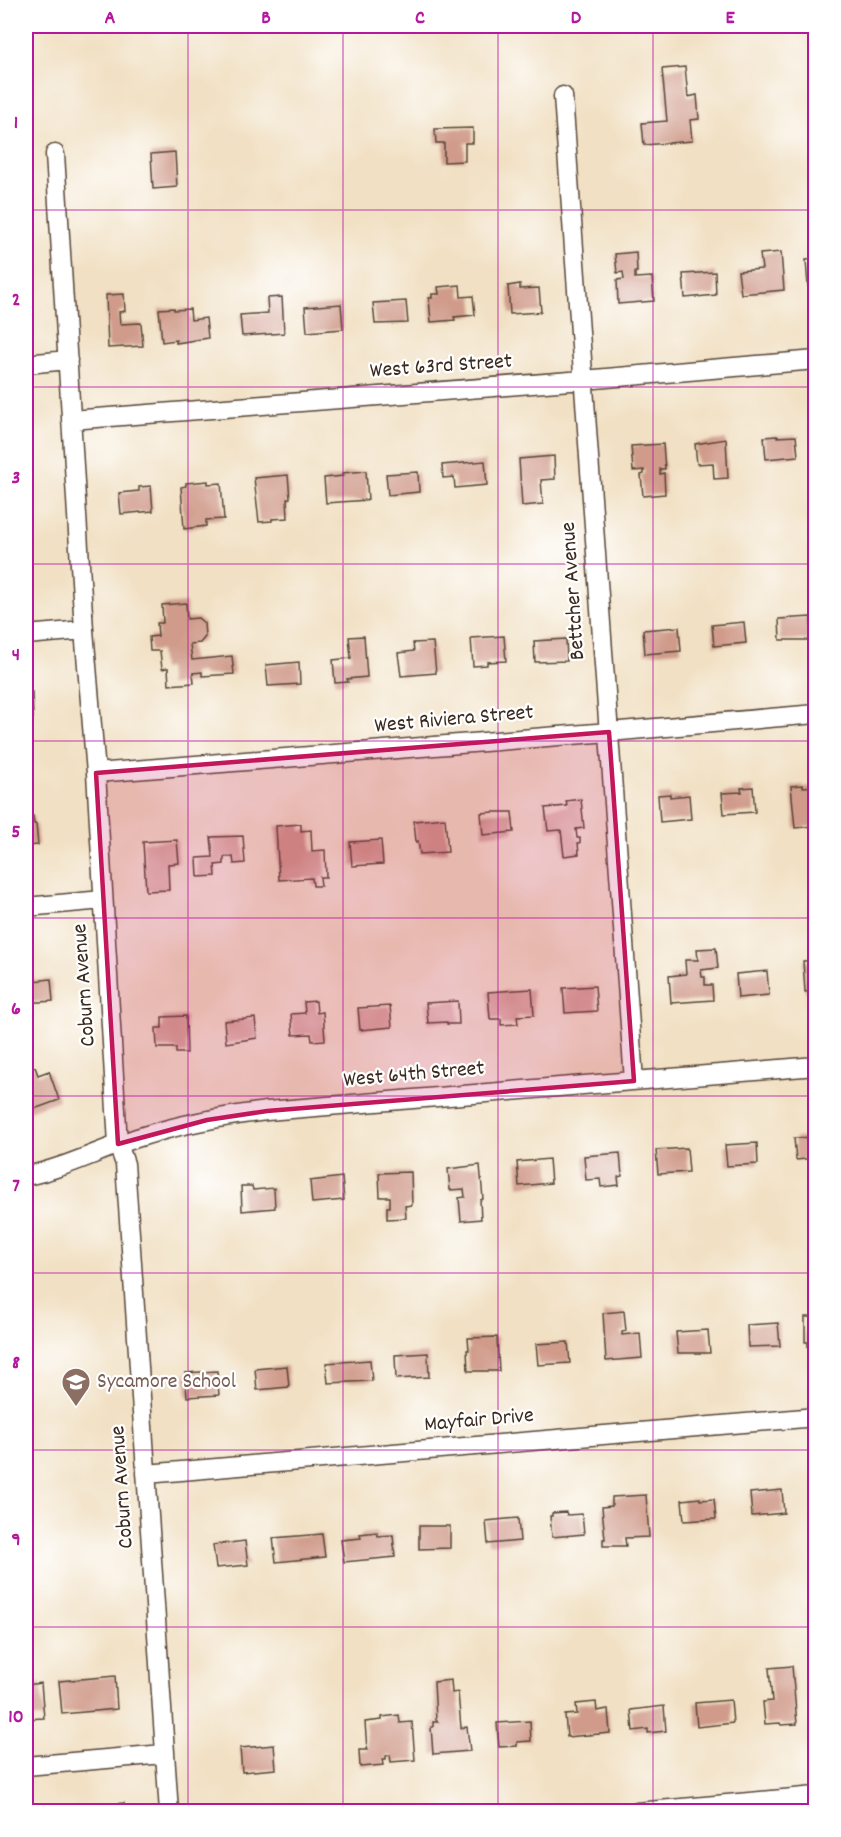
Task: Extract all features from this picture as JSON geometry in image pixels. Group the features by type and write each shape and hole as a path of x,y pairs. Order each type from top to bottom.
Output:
{"street":[{"name":"Bettcher Avenue","path":"563,96 634,1081"},
{"name":"Coburn Avenue","path":"55,154 118,1144 125,1164 169,1812"},
{"path":"26,364 68,360"},
{"name":"West 63rd Street","path":"71,420 816,360"},
{"path":"26,635 84,630"},
{"name":"West Riviera Street","path":"96,773 816,714"},
{"path":"26,907 103,900"},
{"name":"West 64th Street","path":"26,1176 68,1164 142,1136 207,1120 267,1111 816,1066"},
{"name":"Mayfair Drive","path":"146,1474 816,1417"},
{"path":"26,1766 164,1754"},
{"path":"637,1812 816,1796"}],"highlighted area":[{"path":"609,732 634,1081 267,1111 207,1120 118,1144 96,773"}],"building":[{"path":"685,67 688,97 697,95 699,119 690,120 692,141 644,145 642,123 667,121 662,69"},
{"path":"473,128 473,143 465,143 465,161 444,162 444,143 436,143 435,129"},
{"path":"175,152 177,187 153,189 151,154"},
{"path":"636,252 635,278 652,277 654,301 618,304 617,280 624,279 623,272 617,273 615,254"},
{"path":"781,252 784,290 741,294 738,271 762,269 760,254"},
{"path":"816,259 816,285 808,286 806,260"},
{"path":"715,272 716,295 685,298 683,274"},
{"path":"520,284 520,289 539,288 541,312 510,314 508,286"},
{"path":"460,285 461,297 473,296 475,315 431,322 429,298 432,298 432,294 439,294 438,287"},
{"path":"124,294 125,311 119,312 120,324 141,323 143,346 108,348 106,295"},
{"path":"282,297 284,333 242,336 240,315 268,313 267,298"},
{"path":"406,301 408,323 375,324 373,303"},
{"path":"341,304 343,329 307,332 305,307"},
{"path":"174,308 174,310 190,309 191,320 206,318 208,338 176,343 176,340 162,342 159,309"},
{"path":"796,436 798,456 766,459 764,437"},
{"path":"726,439 728,478 714,479 713,463 697,464 695,444"},
{"path":"663,444 665,469 660,469 660,474 664,473 665,494 643,496 641,475 644,474 644,470 633,471 631,446"},
{"path":"554,456 555,479 541,480 543,504 522,506 519,459"},
{"path":"485,461 487,485 455,488 454,477 443,478 442,465"},
{"path":"366,471 368,500 326,503 324,478 343,476 342,473"},
{"path":"418,472 419,492 388,495 386,474"},
{"path":"288,475 290,498 287,499 288,518 259,522 254,478"},
{"path":"208,481 208,484 221,483 224,519 206,520 206,526 184,529 181,487 186,486 186,483"},
{"path":"151,486 153,511 121,514 119,493 139,491 139,487"},
{"path":"186,603 187,619 198,618 204,623 205,637 200,643 190,644 192,660 232,656 234,674 202,676 202,672 193,673 194,683 169,685 168,668 162,669 160,651 150,651 149,637 158,636 157,623 163,623 162,605"},
{"path":"811,617 812,640 780,640 779,619"},
{"path":"744,622 746,643 714,646 712,625"},
{"path":"679,627 681,651 645,654 643,630"},
{"path":"364,636 367,677 335,683 333,660 351,658 349,637"},
{"path":"504,636 506,661 487,662 487,665 473,666 471,638"},
{"path":"566,639 567,661 535,662 534,641"},
{"path":"433,642 436,673 401,676 398,653 414,651 413,643"},
{"path":"299,662 300,684 268,686 266,665"},
{"path":"26,692 32,692 33,718 26,718"},
{"path":"803,785 803,787 816,786 816,819 813,820 814,826 795,828 791,786"},
{"path":"753,787 755,812 724,814 722,793 742,792 741,788"},
{"path":"670,794 670,797 689,795 691,819 660,822 658,795"},
{"path":"581,799 584,828 576,829 577,838 580,838 579,854 564,856 561,830 548,831 545,808 567,806 566,801"},
{"path":"512,812 514,832 483,835 481,813"},
{"path":"26,816 33,816 38,845 26,846"},
{"path":"445,818 448,852 420,854 414,821"},
{"path":"301,824 301,831 311,830 312,851 325,850 326,877 320,877 321,886 313,886 312,878 279,880 276,826"},
{"path":"243,836 245,863 234,864 233,857 224,857 224,864 215,865 216,876 198,877 197,858 213,857 211,837"},
{"path":"177,840 179,863 168,864 169,890 146,891 143,842"},
{"path":"381,840 383,864 352,866 350,842"},
{"path":"716,948 718,968 701,970 702,977 705,977 705,985 712,985 713,1000 671,1003 669,976 686,974 685,960 698,960 697,949"},
{"path":"816,960 816,991 805,992 803,961"},
{"path":"767,971 769,995 738,998 736,974"},
{"path":"33,975 33,981 51,979 53,1001 26,1003 26,976"},
{"path":"595,986 597,1011 565,1013 563,988"},
{"path":"532,989 534,1015 517,1016 518,1024 501,1025 501,1019 490,1019 488,992"},
{"path":"316,1001 317,1013 323,1012 325,1040 312,1041 311,1034 293,1035 291,1014 305,1013 304,1002"},
{"path":"458,1001 459,1024 428,1023 426,1003"},
{"path":"390,1006 392,1027 360,1030 358,1008"},
{"path":"186,1016 187,1053 176,1053 176,1048 157,1048 156,1028 162,1028 162,1017"},
{"path":"255,1018 257,1038 226,1043 224,1021"},
{"path":"35,1067 38,1075 49,1071 59,1100 26,1112 26,1070"},
{"path":"816,1137 816,1158 796,1160 794,1138"},
{"path":"757,1143 758,1164 727,1166 725,1145"},
{"path":"687,1148 689,1172 658,1174 656,1150"},
{"path":"620,1153 622,1176 618,1177 619,1185 601,1187 600,1179 586,1180 584,1156"},
{"path":"549,1159 551,1183 519,1186 517,1162"},
{"path":"480,1165 483,1199 480,1200 481,1219 461,1221 459,1198 465,1197 464,1189 450,1190 448,1169"},
{"path":"411,1172 412,1205 405,1206 406,1218 387,1219 390,1197 380,1197 379,1173"},
{"path":"342,1177 344,1200 312,1203 310,1181"},
{"path":"241,1186 252,1186 253,1190 274,1188 275,1208 242,1211"},
{"path":"624,1311 626,1331 622,1332 622,1335 640,1333 642,1358 606,1361 603,1313"},
{"path":"805,1317 816,1317 816,1347 808,1347 808,1342 805,1342"},
{"path":"778,1323 780,1346 748,1347 747,1325"},
{"path":"708,1330 710,1353 678,1353 676,1332"},
{"path":"497,1337 499,1371 468,1371 468,1338"},
{"path":"568,1342 570,1363 538,1365 536,1344"},
{"path":"428,1353 429,1377 396,1379 395,1355"},
{"path":"370,1360 372,1381 328,1383 326,1363"},
{"path":"287,1366 289,1387 257,1390 255,1369"},
{"path":"217,1371 219,1395 187,1397 185,1373"},
{"path":"782,1490 784,1513 752,1516 750,1493"},
{"path":"646,1495 649,1537 625,1538 626,1546 603,1546 603,1539 605,1539 602,1507 612,1506 612,1497"},
{"path":"700,1498 700,1500 714,1499 716,1519 684,1521 682,1500"},
{"path":"566,1512 567,1515 582,1514 584,1534 552,1537 550,1516 552,1513"},
{"path":"518,1518 520,1541 488,1544 486,1521"},
{"path":"419,1526 450,1526 450,1548 419,1549"},
{"path":"377,1532 378,1536 393,1535 395,1557 344,1562 341,1540 361,1538 360,1534"},
{"path":"322,1534 325,1557 276,1562 273,1538"},
{"path":"245,1541 248,1565 216,1568 213,1545"},
{"path":"792,1666 797,1724 765,1724 763,1702 772,1701 769,1668"},
{"path":"115,1676 117,1709 62,1714 59,1681"},
{"path":"451,1680 452,1693 458,1692 461,1728 467,1727 470,1751 433,1754 431,1727 433,1727 433,1722 438,1722 434,1682"},
{"path":"41,1683 44,1718 26,1719 26,1685"},
{"path":"731,1700 733,1723 697,1727 695,1703"},
{"path":"596,1702 597,1711 608,1709 610,1733 567,1737 565,1715 577,1714 576,1704"},
{"path":"664,1706 666,1731 648,1733 648,1729 633,1731 631,1710"},
{"path":"399,1715 400,1723 412,1722 415,1760 391,1762 390,1755 383,1759 384,1765 360,1767 359,1750 367,1750 365,1722"},
{"path":"530,1721 531,1741 517,1742 517,1746 499,1747 497,1723"},
{"path":"274,1745 276,1769 242,1772 240,1748"},
{"path":"124,1803 125,1812 69,1812 69,1808"}],"place":[{"name":"Sycamore School","path":"76,1408"}]}
